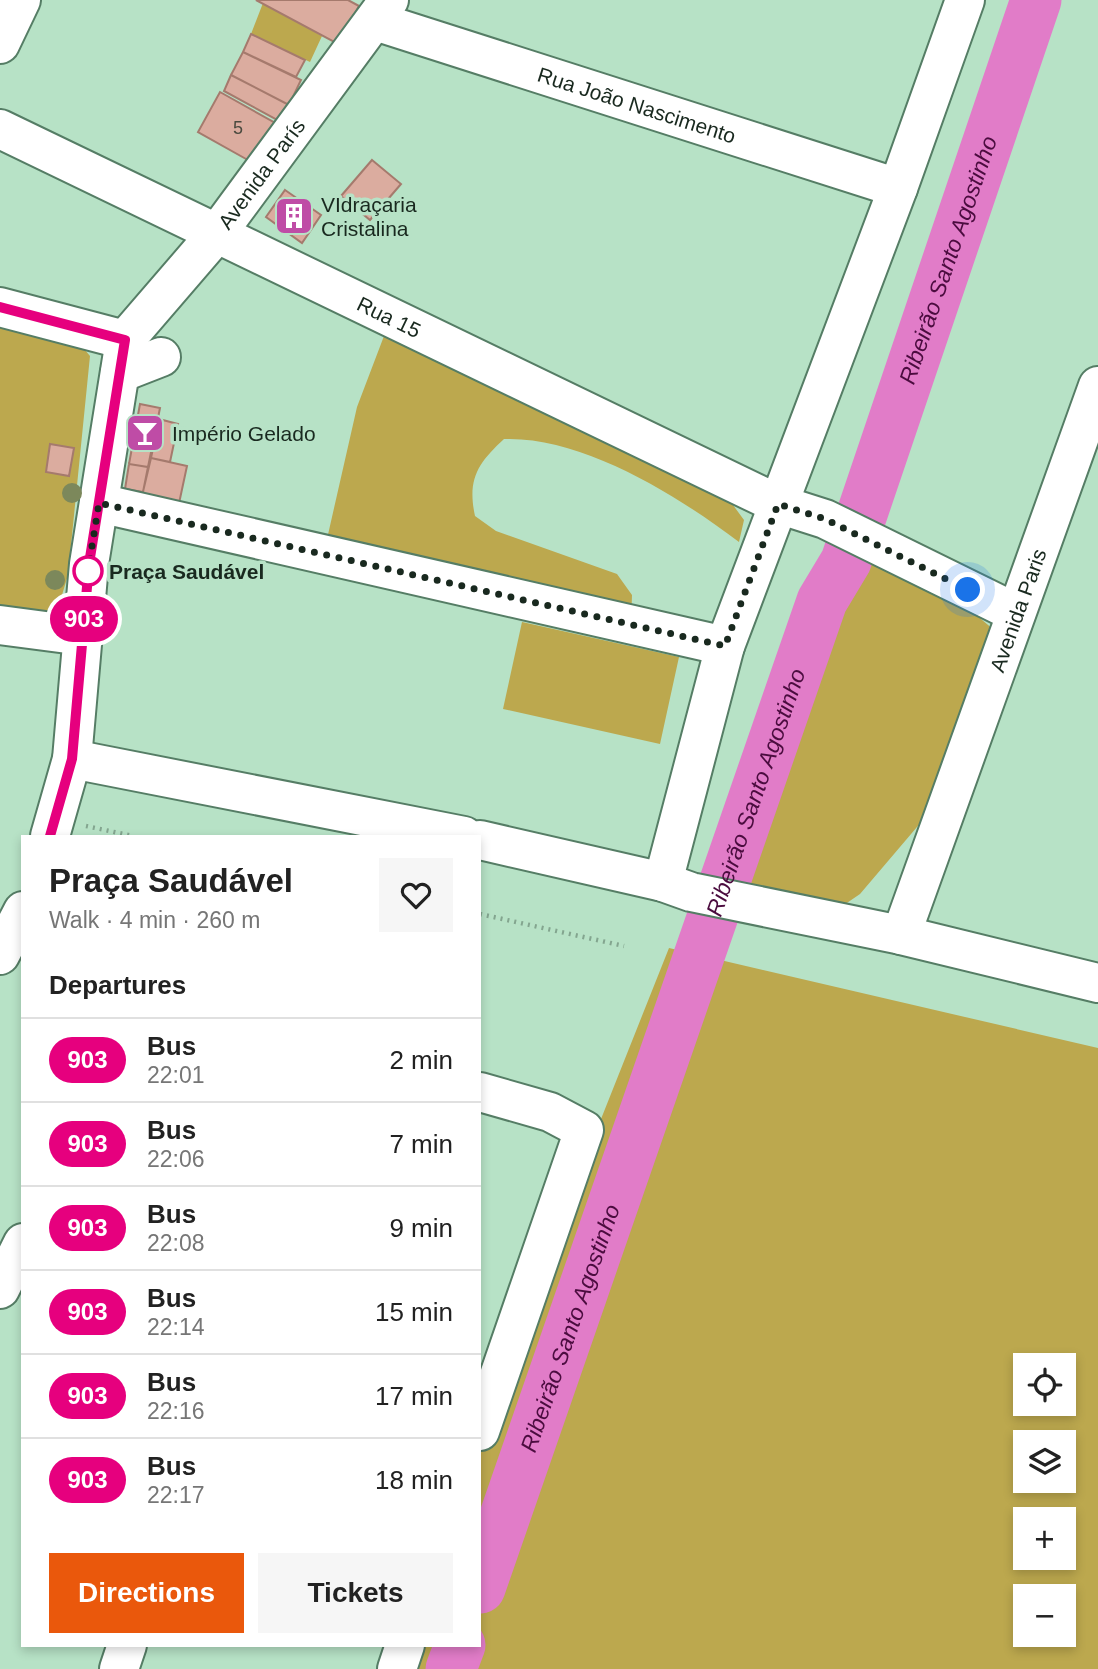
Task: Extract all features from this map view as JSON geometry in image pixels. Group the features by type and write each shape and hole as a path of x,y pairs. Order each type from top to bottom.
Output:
{"street":[{"path":"0,44 21,0"},
{"path":"677,887 725,646 898,188 965,0"},
{"name":"Rua João Nascimento","path":"382,11 898,188"},
{"name":"Avenida París","path":"123,356 382,11"},
{"name":"Rua 15","path":"0,129 778,504 825,519 1016,613"},
{"path":"0,307 123,356 161,357"},
{"path":"53,828 72,759 89,564 123,356"},
{"name":"Avenida Paris","path":"901,935 1098,386"},
{"path":"99,503 725,646"},
{"path":"0,625 83,636"},
{"path":"72,759 459,835"},
{"path":"481,840 760,906 901,935 1098,983"},
{"path":"0,896 21,909"},
{"path":"0,955 21,914"},
{"path":"481,1092 550,1112 584,1130 481,1428"},
{"path":"0,1289 21,1247"},
{"path":"119,1669 126,1647"},
{"path":"397,1669 404,1647"}],"path":[{"path":"53,828 123,835"},
{"path":"481,914 624,946"}],"shaded area":[{"path":"263,3 322,36 310,62 251,34"},
{"path":"0,328 61,337 82,348 90,356 68,575 59,605 50,614 0,618"},
{"path":"384,336 702,485 733,505 744,520 739,542 659,488 597,458 565,447 504,439 487,456 477,473 472,492 475,516 496,531 617,574 632,595 631,625 327,539 357,407"},
{"path":"849,548 927,583 964,606 996,632 934,807 860,894 838,909 724,886 822,601 846,561"},
{"path":"522,622 679,657 660,744 503,709"},
{"path":"669,948 1098,1048 1098,1669 407,1669 414,1647 481,1647 481,1440 506,1358"}],"building":[{"path":"256,0 348,0 359,6 338,44"},
{"path":"251,34 305,60 296,77 243,52"},
{"path":"243,52 301,80 289,105 231,75"},
{"path":"231,75 289,105 279,121 224,91"},
{"path":"220,92 277,124 255,164 198,132"},
{"path":"372,160 401,184 370,220 341,196"},
{"name":"VIdraçaria Cristalina","path":"285,190 321,215 302,243 266,217"},
{"name":"Império Gelado","path":"140,404 160,408 148,467 129,464"},
{"path":"159,419 178,424 170,462 151,458"},
{"path":"50,444 74,448 69,476 46,472"},
{"path":"151,458 187,466 178,508 141,500"},
{"path":"129,464 148,467 143,492 125,489"}],"waterway":[{"name":"Ribeirão Santo Agostinho","path":"481,1585 822,601 846,561 1036,0"},
{"name":"Ribeirão Santo Agostinho","path":"451,1669 459,1647"}],"bus line":[{"name":"903","path":"0,307 125,340 89,564 72,759 50,835"}],"place":[{"name":"VIdraçaria Cristalina","path":"294,216"},
{"name":"Império Gelado","path":"145,433"},
{"name":"Praça Saudável","path":"88,571"}],"route":[{"path":"88,571 99,503 725,646 778,504 825,519 968,590"}]}
